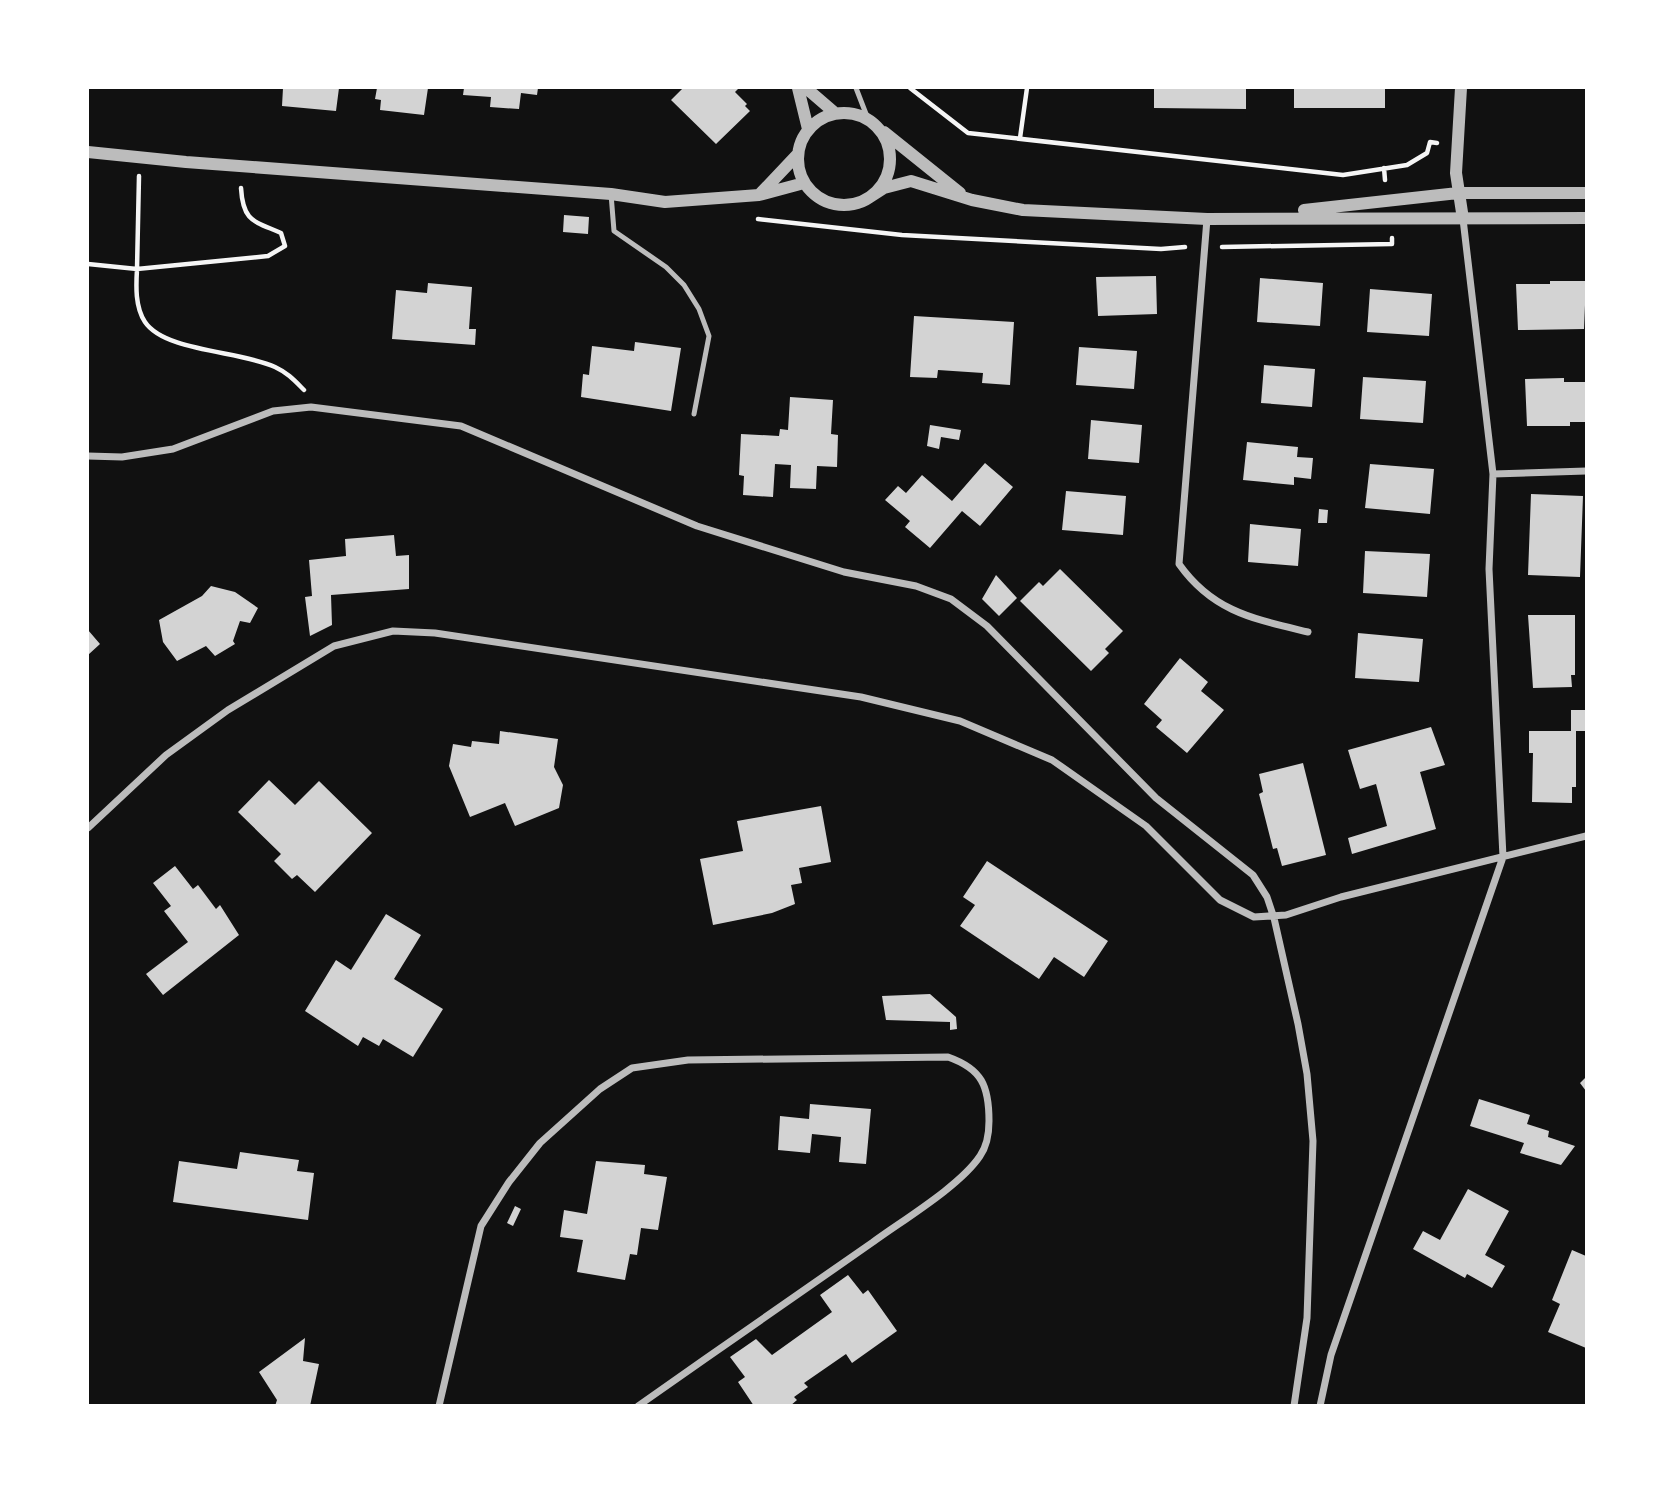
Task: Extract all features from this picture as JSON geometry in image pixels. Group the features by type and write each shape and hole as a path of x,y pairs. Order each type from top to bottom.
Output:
{"street":[{"path":"798,88 808,129"},
{"path":"806,88 835,113"},
{"path":"1320,1405 1331,1356 1503,857 1489,569 1493,474 1458,193 1457,144 1461,88"},
{"path":"972,200 942,181 871,121 846,112 835,113 815,121 800,142 797,156 804,183 827,202 841,205 857,204 884,188 911,181 972,200 1023,210 1208,219 1458,193 1587,193"},
{"path":"870,197 881,188 890,162 883,134 871,121"},
{"path":"88,152 611,194 665,202 760,194 804,183"},
{"path":"760,194 797,156"},
{"path":"1246,217 1587,218"},
{"path":"1208,219 1179,564 1196,588 1243,616 1308,632"},
{"path":"88,456 122,457 173,449 273,411 311,407 461,426 697,526 844,572 916,586 951,599 986,626 1156,798 1253,875 1267,897 1274,918 1307,1074 1313,1141 1307,1318 1294,1405"},
{"path":"1493,474 1587,471"},
{"path":"88,828 166,755 228,710 334,646 393,631 435,633 861,697 960,720 1052,760 1146,827 1220,900 1254,917 1274,918 1587,836"},
{"path":"439,1405 463,1313 481,1226 509,1182 540,1143 600,1088 632,1068 688,1060 948,1056 965,1063 985,1083 989,1097 989,1135 981,1155 967,1171 918,1210 638,1405"}],"lane":[{"path":"856,88 871,121"},
{"path":"611,194 614,231 666,267 684,285 699,309 709,337 694,414"}],"path":[{"path":"910,88 968,132 1343,175 1407,165 1426,153 1430,142 1457,144"},
{"path":"1020,138 1027,88"},
{"path":"139,157 137,270 139,309 144,321 153,331 170,339 274,366 290,375 307,393 311,407"},
{"path":"88,264 137,270 268,256 281,250 285,239 281,233 263,228 249,218 243,206 242,176"}],"building":[{"path":"283,88 339,88 336,111 282,106"},
{"path":"377,88 428,88 424,115 380,110 381,100 375,99"},
{"path":"464,88 538,88 537,95 521,93 519,109 490,107 491,97 463,95"},
{"path":"683,88 739,88 735,92 750,111 716,144 671,100"},
{"path":"1154,88 1246,88 1246,109 1154,108"},
{"path":"1294,88 1385,88 1385,108 1294,108"},
{"path":"564,215 589,217 588,234 563,232"},
{"path":"1156,276 1157,314 1098,316 1096,277"},
{"path":"1260,278 1323,283 1320,326 1257,322"},
{"path":"1550,281 1586,281 1584,329 1518,330 1516,284 1550,284"},
{"path":"428,283 472,287 469,329 476,329 475,345 392,339 396,290 427,293"},
{"path":"1370,289 1432,294 1429,336 1367,332"},
{"path":"914,316 1014,322 1010,385 982,383 983,373 938,370 937,378 910,377"},
{"path":"635,342 681,348 671,411 581,397 583,374 589,375 592,346 634,351"},
{"path":"1079,347 1137,351 1134,389 1076,385"},
{"path":"1264,365 1315,369 1312,407 1261,403"},
{"path":"1363,377 1426,381 1423,423 1360,419"},
{"path":"1564,378 1564,382 1586,382 1586,422 1570,422 1570,426 1527,426 1525,379"},
{"path":"790,397 833,400 831,434 838,435 837,467 817,466 816,489 790,488 791,465 775,464 773,497 743,495 744,476 739,475 741,434 779,436 780,429 788,430"},
{"path":"1091,420 1142,425 1139,463 1088,459"},
{"path":"930,425 961,430 959,440 941,437 939,449 927,446"},
{"path":"1247,442 1298,447 1297,457 1313,458 1311,479 1294,477 1294,485 1243,480"},
{"path":"985,463 1013,487 980,526 962,511 930,548 905,527 910,521 885,500 898,486 906,493 922,475 952,501"},
{"path":"1370,464 1434,469 1430,514 1365,508"},
{"path":"1066,491 1126,496 1123,535 1062,530"},
{"path":"1531,494 1583,496 1580,577 1528,575"},
{"path":"1319,509 1328,510 1327,523 1318,523"},
{"path":"1250,524 1301,529 1298,566 1248,562"},
{"path":"394,535 396,556 409,555 409,589 331,595 332,625 310,636 305,597 312,596 309,560 346,556 345,539"},
{"path":"1365,551 1430,554 1427,597 1363,593"},
{"path":"1060,569 1123,631 1105,649 1109,653 1091,671 1020,601 1039,582 1043,586"},
{"path":"996,575 1017,598 999,616 982,599"},
{"path":"211,586 235,592 258,608 250,623 240,621 233,641 235,644 215,656 206,646 177,661 163,642 159,620 202,596"},
{"path":"1528,615 1575,615 1575,675 1571,675 1572,687 1533,688"},
{"path":"88,630 100,644 88,655"},
{"path":"1358,633 1423,639 1419,682 1355,678"},
{"path":"1180,658 1208,682 1201,691 1224,710 1187,753 1156,727 1162,720 1144,704"},
{"path":"1571,710 1586,710 1586,731 1576,731 1576,787 1572,787 1572,803 1532,802 1533,753 1529,753 1529,731 1571,731"},
{"path":"1431,727 1445,765 1420,772 1436,829 1352,854 1348,838 1387,826 1376,784 1360,789 1348,750"},
{"path":"500,731 558,739 554,767 563,785 559,808 515,826 505,803 470,817 449,766 453,744 471,747 472,741 499,744"},
{"path":"1303,763 1326,855 1282,866 1277,848 1273,849 1259,794 1263,792 1259,774"},
{"path":"269,780 295,805 319,781 372,833 315,892 297,875 292,879 274,861 281,854 238,812"},
{"path":"821,806 831,862 799,868 802,883 791,885 795,904 772,913 713,925 700,859 743,851 737,821"},
{"path":"987,861 1108,941 1084,977 1054,957 1039,979 960,926 975,905 963,897"},
{"path":"175,866 193,889 198,885 216,909 220,905 239,935 163,995 146,974 188,942 164,911 171,906 153,883"},
{"path":"386,914 421,935 394,979 443,1009 413,1057 383,1039 379,1046 363,1037 358,1046 305,1011 336,960 351,970"},
{"path":"930,994 956,1017 957,1029 950,1030 950,1022 886,1020 882,996"},
{"path":"1586,1077 1586,1091 1580,1083"},
{"path":"1479,1099 1530,1115 1527,1124 1549,1131 1548,1137 1575,1146 1561,1165 1520,1153 1524,1143 1470,1126"},
{"path":"810,1104 871,1109 866,1164 839,1162 841,1137 812,1134 810,1153 778,1150 780,1116 809,1119"},
{"path":"240,1152 299,1160 297,1171 314,1173 308,1220 173,1202 179,1161 237,1169"},
{"path":"596,1161 645,1165 644,1174 667,1177 658,1230 641,1228 637,1255 630,1254 625,1280 577,1272 583,1240 560,1237 564,1210 587,1214"},
{"path":"1468,1189 1509,1211 1485,1255 1505,1266 1492,1288 1467,1274 1465,1278 1413,1249 1423,1231 1440,1240"},
{"path":"515,1206 521,1209 513,1226 507,1223"},
{"path":"1572,1250 1586,1256 1586,1348 1548,1332 1560,1304 1552,1300"},
{"path":"848,1275 863,1294 868,1290 897,1331 852,1363 846,1354 804,1383 808,1387 794,1397 797,1400 790,1406 754,1406 738,1382 745,1377 730,1357 756,1339 772,1355 832,1312 820,1295"},
{"path":"305,1338 303,1361 319,1364 310,1406 275,1406 277,1400 259,1372"}]}
